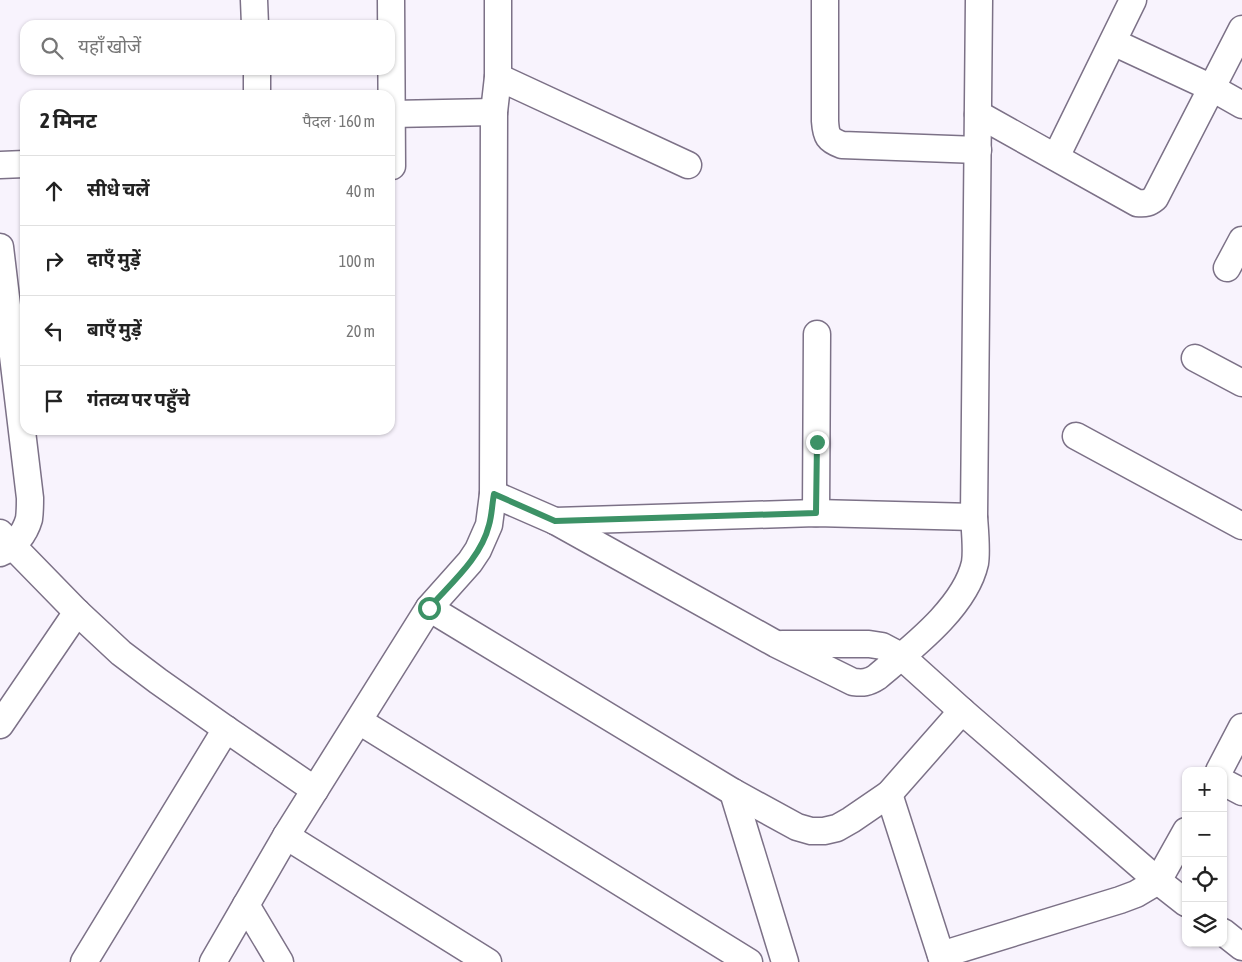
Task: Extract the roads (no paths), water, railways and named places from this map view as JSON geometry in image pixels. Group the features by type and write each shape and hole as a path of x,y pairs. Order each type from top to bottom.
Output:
{"street":[{"path":"254,0 255,20"},
{"path":"391,0 391,20"},
{"path":"212,962 286,836 429,608 470,562 478,550 489,525 494,494 494,112 498,77 498,0"},
{"path":"825,0 825,121 826,134 833,142 842,145 978,150"},
{"path":"494,494 555,521 776,644 853,682 869,682 877,678 925,637 954,603 970,580 975,562 979,0"},
{"path":"1056,157 1134,0"},
{"path":"978,114 1137,203 1151,202 1155,198 1242,29"},
{"path":"1113,42 1212,88 1242,105"},
{"path":"257,75 257,90"},
{"path":"392,75 392,90"},
{"path":"498,77 688,165"},
{"path":"395,114 494,112"},
{"path":"0,165 20,164"},
{"path":"1227,268 1242,240"},
{"path":"0,247 20,414"},
{"path":"816,513 817,334"},
{"path":"1195,358 1242,383"},
{"path":"22,435 30,498 28,520 23,534 4,544 121,653 158,681 315,790"},
{"path":"1076,436 1242,526"},
{"path":"555,521 816,513 974,517"},
{"path":"429,608 733,792 797,827 811,831 824,832 837,828 889,794 962,711"},
{"path":"0,725 77,612"},
{"path":"776,644 869,644 882,646 901,656 1158,882 1185,902"},
{"path":"359,721 749,962"},
{"path":"1221,767 1242,727"},
{"path":"84,962 226,729"},
{"path":"1227,784 1242,792"},
{"path":"733,792 785,962"},
{"path":"889,794 942,958 1136,894 1158,882 1182,838"},
{"path":"286,836 488,962"},
{"path":"246,905 280,962"},
{"path":"1227,935 1242,947"}]}
